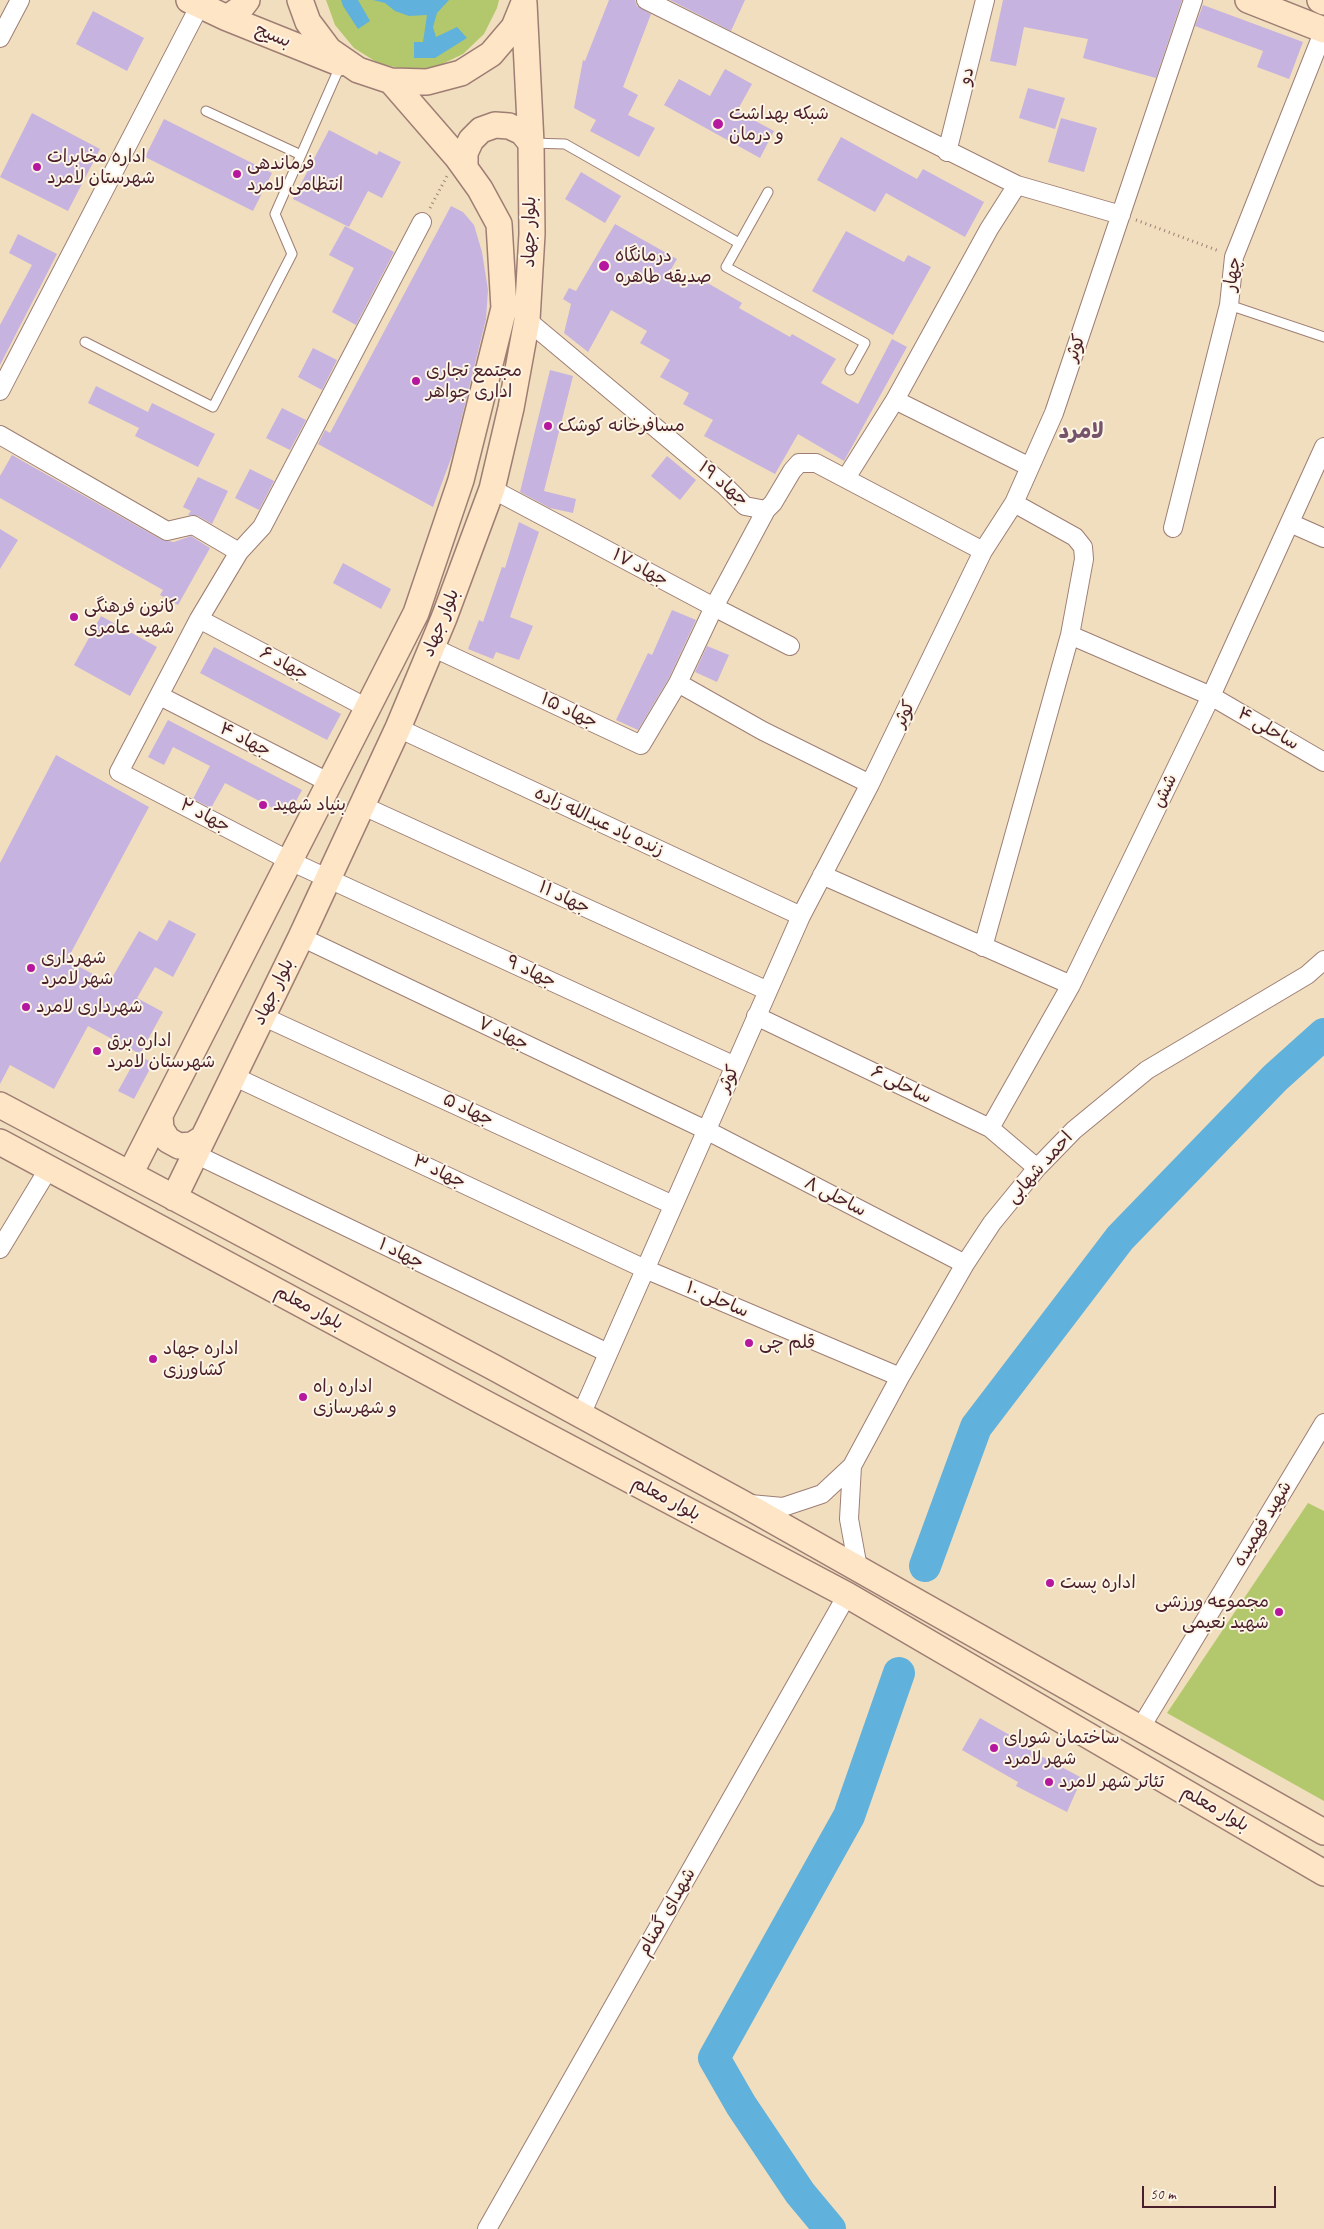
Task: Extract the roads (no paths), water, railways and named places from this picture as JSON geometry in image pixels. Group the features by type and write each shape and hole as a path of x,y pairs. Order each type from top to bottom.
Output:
{"street":[{"path":"0,38 20,0"},
{"path":"227,18 240,9 247,0"},
{"path":"300,0 308,22 329,50 349,67 391,81 427,82 461,73 491,54 514,27 524,2"},
{"path":"646,0 947,152 1017,185 1120,215"},
{"name":"دو","path":"947,152 985,0"},
{"name":"کوثر","path":"580,1415 801,916 870,784 984,551 1014,503 1054,413 1193,0"},
{"path":"1248,0 1324,30"},
{"path":"1320,0 1324,2"},
{"path":"0,391 194,2"},
{"name":"بسیج","path":"194,2 227,18 349,67"},
{"name":"بلوار جهاد","path":"174,1198 301,937 398,728 432,647 492,489 511,408 527,320 532,234 531,143 524,2"},
{"name":"چهار","path":"1173,528 1229,305 1234,257 1324,30"},
{"name":"بلوار جهاد","path":"130,1174 369,709 416,613 462,480 504,308 499,224 480,189 461,162 391,81"},
{"path":"461,162 471,140 481,130 495,125 509,126 522,132 531,143"},
{"path":"846,478 895,400 989,229 1017,185"},
{"path":"160,696 199,619 239,552 262,527 422,222"},
{"name":"جهاد ۱۹","path":"527,320 724,485 745,506 766,510 773,503 792,471 799,463 816,463 984,551"},
{"path":"895,400 1030,467"},
{"path":"0,435 167,531 193,526 239,552"},
{"name":"شش","path":"990,1128 1070,985 1211,696 1324,447"},
{"name":"جهاد ۱۷","path":"492,489 790,646"},
{"path":"984,947 1070,635 1084,559 1084,547 1075,537 1014,503"},
{"path":"766,510 714,607 678,683 763,731 870,784"},
{"path":"1290,523 1324,538"},
{"name":"جهاد ۶","path":"199,619 369,709"},
{"name":"ساحلی ۴","path":"1070,635 1211,696 1324,762"},
{"name":"جهاد ۱۵","path":"432,647 641,745 678,683"},
{"name":"جهاد ۲","path":"160,696 119,772 290,861 327,878"},
{"name":"جهاد ۴","path":"160,696 330,783"},
{"name":"زنده یاد عبدالله زاده","path":"398,728 801,916"},
{"name":"جهاد ۱۱","path":"361,805 768,991"},
{"path":"822,875 1070,985"},
{"name":"جهاد ۹","path":"327,878 734,1066"},
{"name":"جهاد ۷","path":"301,937 706,1130"},
{"name":"احمد شهابی","path":"742,1503 783,1507 822,1494 852,1466 900,1377 965,1264 992,1222 1037,1168 1074,1130 1147,1070 1307,975 1324,960"},
{"name":"جهاد ۵","path":"262,1016 673,1205"},
{"name":"ساحلی ۶","path":"756,1016 990,1128 1037,1168"},
{"name":"جهاد ۳","path":"233,1076 645,1269"},
{"name":"بلوار معلم","path":"0,1105 416,1326 742,1503 1324,1832"},
{"path":"160,1116 161,1129 168,1140 179,1146 199,1146"},
{"name":"ساحلی ۸","path":"706,1130 965,1264"},
{"name":"بلوار معلم","path":"0,1142 401,1358 848,1595 1324,1873"},
{"name":"جهاد ۱","path":"199,1146 608,1353"},
{"path":"0,1249 49,1168"},
{"name":"ساحلی ۱۰","path":"645,1269 900,1377"},
{"path":"401,1358 416,1326"},
{"name":"شهید فهمیده","path":"1141,1727 1324,1423"},
{"name":"احمد شهابی","path":"852,1466 849,1519 858,1568"},
{"name":"شهدای گمنام","path":"487,2229 848,1595"}],"lane":[{"path":"86,342 213,407 292,254 276,214 301,155 349,67"},
{"path":"206,111 301,155"},
{"path":"531,143 566,144 739,242"},
{"path":"768,192 726,267 865,343 850,370"},
{"path":"1229,305 1324,337"}],"water":[{"path":"341,0 358,0 370,21 358,29"},
{"path":"373,0 449,0 437,13 433,27 436,37 457,27 467,38 435,58 414,58 414,42 423,42 427,15 409,16 395,11 385,3"}],"waterway":[{"path":"925,1566 976,1427 1120,1238 1275,1078 1324,1034"},
{"path":"830,2229 800,2193 741,2105 714,2058 849,1816 899,1673"}],"place":[{"name":"شبکه بهداشت و درمان","path":"718,124"},
{"name":"اداره مخابرات شهرستان لامرد","path":"37,167"},
{"name":"فرماندهی انتظامی لامرد","path":"237,174"},
{"name":"درمانگاه صدیقه طاهره","path":"604,266"},
{"name":"مجتمع تجاری اداری جواهر","path":"416,381"},
{"name":"مسافرخانه کوشک","path":"548,426"},
{"name":"کانون فرهنگی شهید عامری","path":"74,617"},
{"name":"بنیاد شهید","path":"263,805"},
{"name":"شهرداری شهر لامرد","path":"31,968"},
{"name":"شهرداری لامرد","path":"26,1007"},
{"name":"اداره برق شهرستان لامرد","path":"97,1051"},
{"name":"قلم چی","path":"749,1343"},
{"name":"اداره جهاد کشاورزی","path":"153,1359"},
{"name":"اداره راه و شهرسازی","path":"303,1397"},
{"name":"اداره پست","path":"1050,1583"},
{"name":"مجموعه ورزشی شهید نعیمی","path":"1279,1612"},
{"name":"ساختمان شورای شهر لامرد","path":"994,1748"},
{"name":"تئاتر شهر لامرد","path":"1049,1782"}],"district":[{"name":"لامرد","path":"1081,432"}]}
